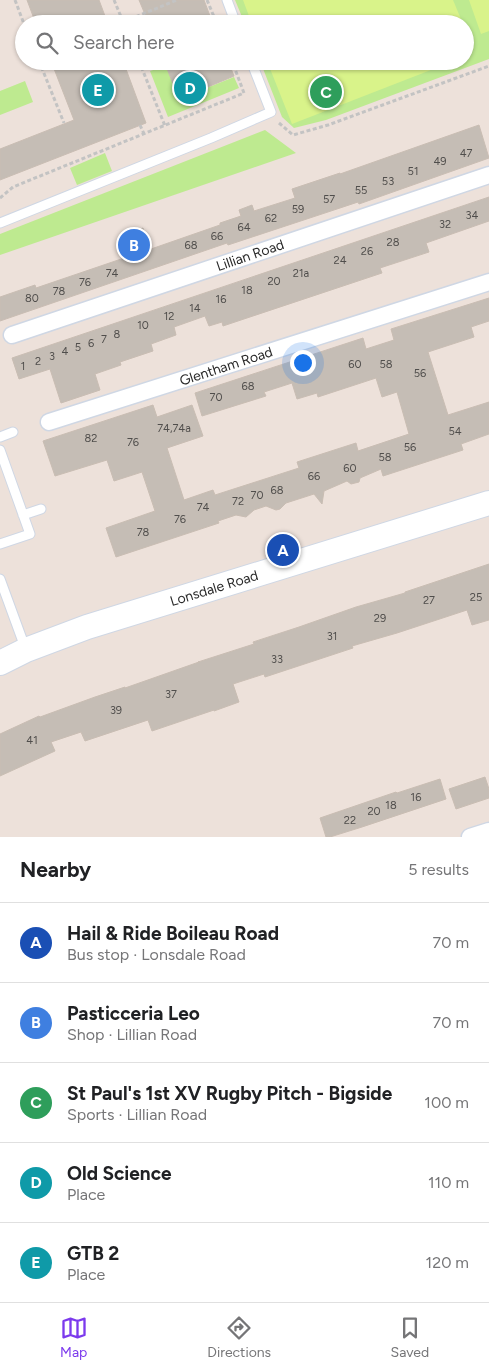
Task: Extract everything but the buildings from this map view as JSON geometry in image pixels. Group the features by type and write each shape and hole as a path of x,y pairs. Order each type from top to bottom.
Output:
{"main road":[{"name":"Lonsdale Road","path":"0,663 26,650 87,627 489,503"}],"street":[{"name":"Lillian Road","path":"12,335 489,175"},
{"name":"Glentham Road","path":"49,422 489,282"},
{"path":"470,837 489,831"}],"lane":[{"path":"227,0 233,15"},
{"path":"0,223 212,138 271,112 255,70"},
{"path":"0,437 13,432"},
{"path":"0,450 30,534 0,544"},
{"path":"23,515 41,508"},
{"path":"0,579 26,650"}],"path":[{"path":"14,0 20,15"},
{"path":"114,0 121,15"},
{"path":"142,15 177,0"},
{"path":"207,0 213,15"},
{"path":"271,112 274,119 293,135 328,125 489,66"},
{"path":"43,70 64,123"},
{"path":"143,70 165,126"},
{"path":"0,198 13,187 244,94 235,70"},
{"path":"140,125 144,134"}],"green space":[{"path":"235,0 489,0 489,59 474,65 474,15 241,15"},
{"path":"243,0 453,0 459,15 249,15"},
{"path":"469,0 489,0 489,31 481,34"},
{"path":"168,70 179,99 234,77 239,88 168,117 150,71"},
{"path":"264,70 460,70 326,120 294,128 282,117"},
{"path":"271,70 431,70 292,124"},
{"path":"25,81 33,102 0,115 0,91"},
{"path":"265,130 296,153 0,255 0,234"},
{"path":"105,153 112,171 77,185 70,168"}],"place":[{"name":"Old Science","path":"190,88"},
{"name":"GTB 2","path":"98,90"},
{"name":"St Paul's 1st XV Rugby Pitch - Bigside","path":"326,92"},
{"name":"Pasticceria Leo","path":"134,245"},
{"name":"Hail & Ride Boileau Road","path":"283,550"}]}
